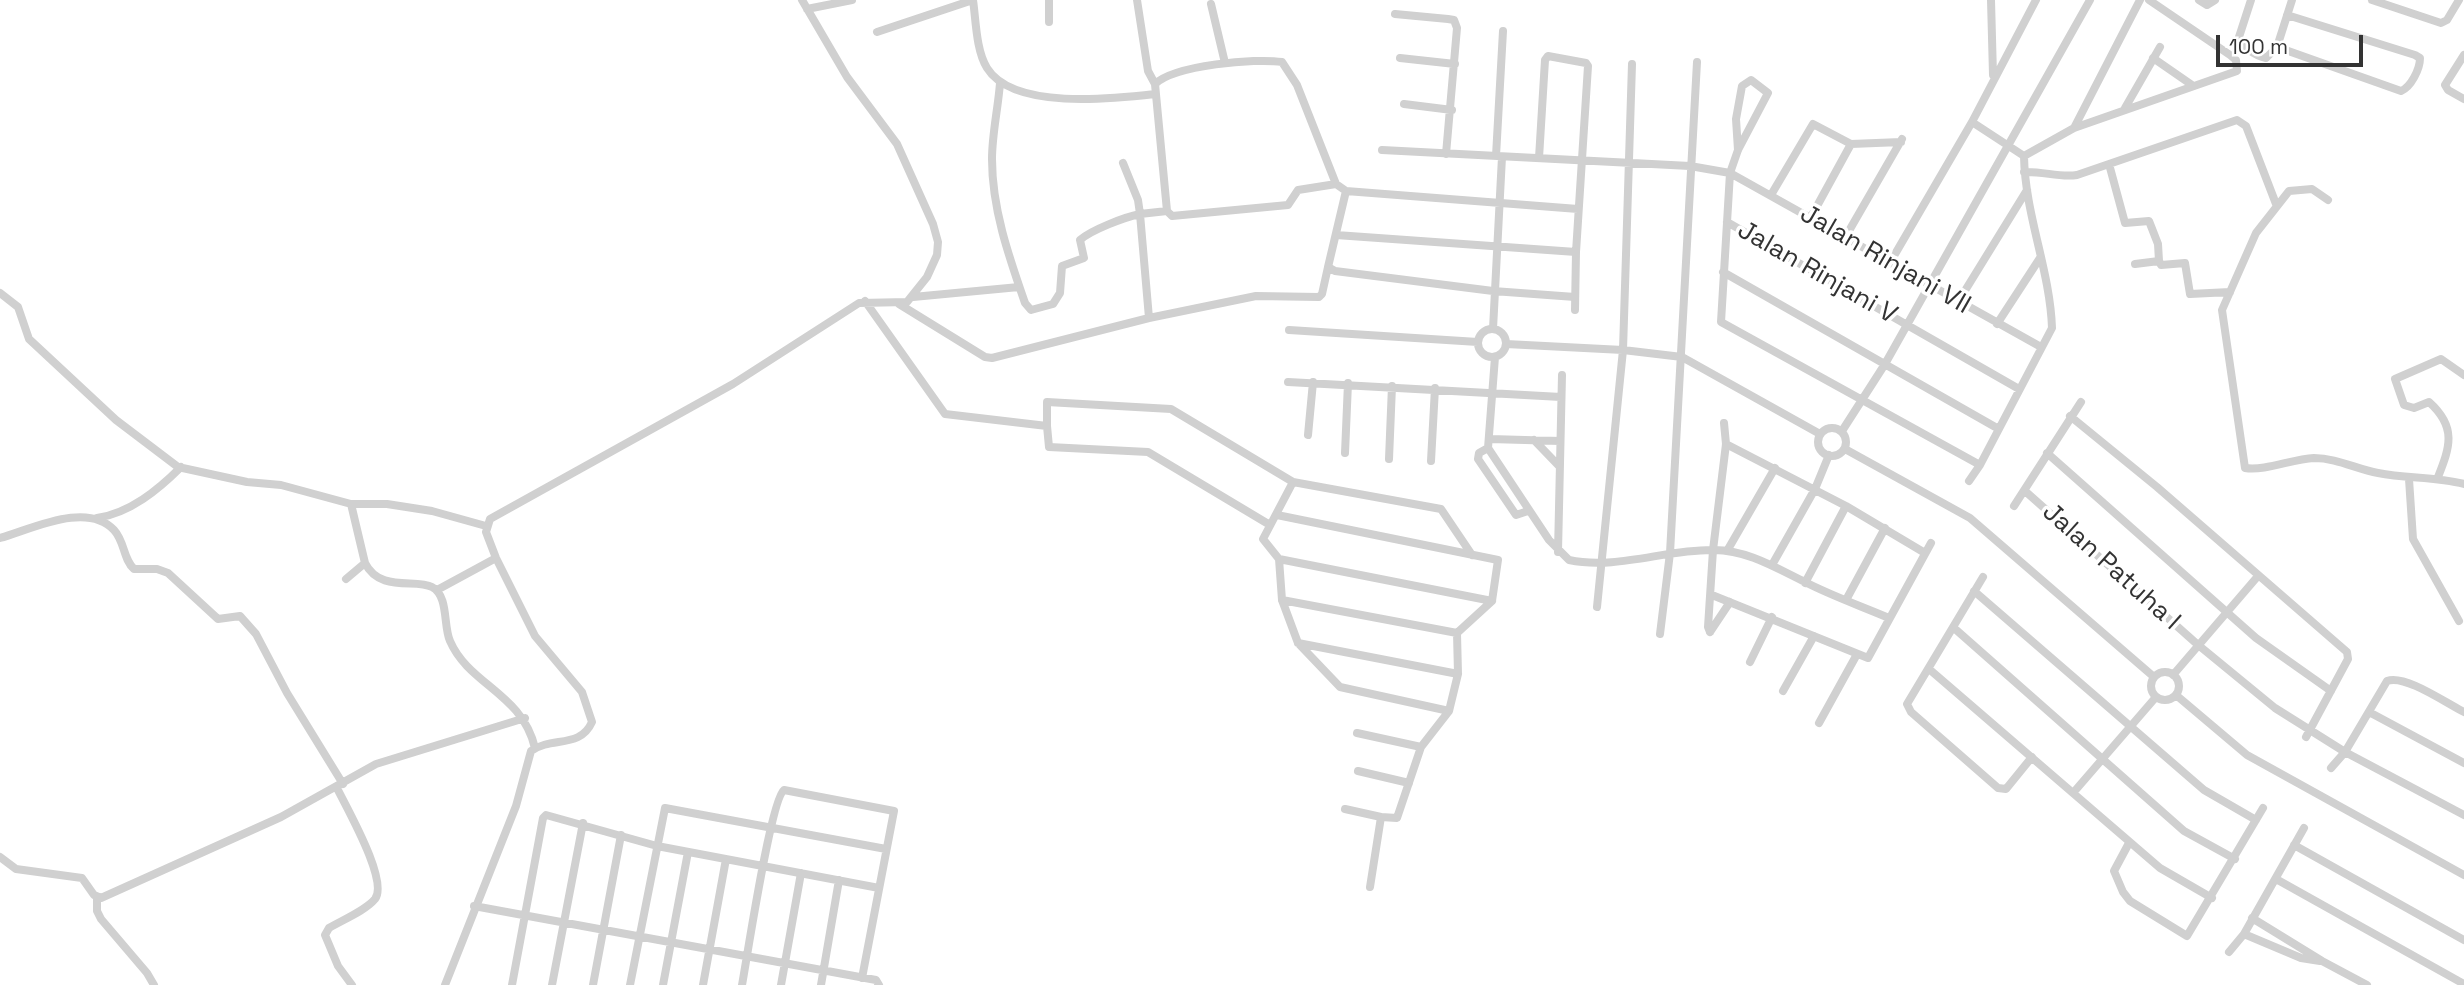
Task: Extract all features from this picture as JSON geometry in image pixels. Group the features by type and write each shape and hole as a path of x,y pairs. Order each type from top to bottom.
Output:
{"street":[{"path":"802,0 847,77 897,144 933,224 938,242 937,256 913,297"},
{"path":"807,9 852,0"},
{"path":"877,32 973,0 982,57 1000,83 1013,90 1084,99 1155,94"},
{"path":"1049,0 1049,22"},
{"path":"1137,0 1148,71 1155,84 1167,211"},
{"path":"1991,0 1993,78"},
{"path":"1891,261 1972,122 2035,0"},
{"path":"1842,431 1885,364 2090,0"},
{"path":"2074,128 2140,0"},
{"path":"2024,156 2074,128 2192,85 2235,73 2236,60 2149,0"},
{"path":"2199,0 2207,5 2215,0"},
{"path":"2251,0 2239,37 2243,45 2256,56 2266,58 2277,47 2292,0"},
{"path":"2372,0 2441,23 2447,20 2459,0"},
{"path":"1211,4 1225,63"},
{"path":"1395,14 1454,20 1457,28 1452,110 1446,154"},
{"path":"2277,47 2400,91 2407,88 2420,66 2420,58 2415,55 2287,15"},
{"path":"1493,329 1493,291 1500,203 1503,31"},
{"path":"2125,108 2160,47"},
{"path":"2464,55 2445,85 2464,100"},
{"path":"1539,158 1548,56 1588,64 1578,209 1575,310"},
{"path":"1401,58 1455,64"},
{"path":"2153,58 2192,85"},
{"path":"1155,84 1163,77 1185,70 1225,63 1282,62 1297,85 1336,184 1346,191 1578,209"},
{"path":"1660,634 1670,553 1696,62"},
{"path":"1597,607 1623,350 1631,163 1632,64"},
{"path":"1738,150 1738,108 1744,82 1751,80 1766,88 1767,97 1738,150 1730,173 1721,322 1980,465"},
{"path":"1000,83 992,158 993,181 1003,238 1025,303 1031,310 1053,304 1060,293 1062,266 1084,258 1080,240 1090,232 1111,227 1120,218 1167,211 1181,217 1289,205 1298,190 1336,184"},
{"path":"1404,104 1452,110"},
{"path":"2024,172 2042,171 2067,177 2227,122 2242,121 2276,204"},
{"path":"1972,122 2024,156"},
{"path":"1771,195 1814,124 1851,144 1901,141 1846,236"},
{"path":"1811,217 1851,144"},
{"name":"Jalan Rinjani VII","path":"1382,150 1690,166 1730,173 2041,347"},
{"path":"1969,481 2052,328 2051,304 2027,190 2024,156"},
{"path":"1123,163 1139,200 1149,318"},
{"path":"2109,164 2125,222 2149,220 2158,244 2161,265 2185,263 2190,295 2230,292"},
{"path":"2328,200 2319,192 2304,187 2289,191 2276,204 2256,233 2222,310 2245,468 2292,459 2328,458 2373,472 2409,479 2438,477 2464,484"},
{"path":"1958,302 2027,190"},
{"path":"535,748 577,739 589,730 592,716 582,692 535,636 487,538 486,526 490,519 733,384 820,325 864,301 899,304 985,357 992,358 1149,318 1256,296 1319,297 1322,294 1346,191"},
{"name":"Jalan Rinjani V","path":"1727,222 2019,389"},
{"path":"1336,235 1576,252"},
{"path":"1997,324 2040,258"},
{"path":"2134,264 2159,261"},
{"path":"1328,267 1342,274 1575,297"},
{"path":"1723,272 1997,428"},
{"path":"899,304 913,297 1019,287"},
{"path":"0,293 18,307 26,335 34,344 116,420 181,467 247,482 281,485 351,504 412,507 486,526"},
{"path":"864,301 944,414 1047,426"},
{"path":"1493,329 1505,337 1506,344 1504,351 1495,357 1484,355 1478,342 1486,330 1493,329"},
{"path":"1289,331 1478,342"},
{"path":"1506,344 1623,350 1682,357 1820,434"},
{"path":"1495,357 1489,444 1528,510 1558,552 1569,560 1600,563 1670,553 1727,551 1772,565 1805,583 1889,618"},
{"path":"2438,477 2451,445 2448,433 2429,402 2414,408 2404,405 2395,379 2441,359 2464,375"},
{"path":"1558,552 1562,375"},
{"path":"1288,382 1348,383 1561,397"},
{"path":"1308,435 1313,382"},
{"path":"1345,453 1348,383"},
{"path":"1389,459 1392,386"},
{"path":"1432,461 1436,388"},
{"path":"1270,525 1148,452 1049,447 1047,402 1171,409 1293,482 1441,509 1472,555"},
{"path":"2014,506 2081,402"},
{"path":"2070,416 2347,653 2348,659 2308,733"},
{"path":"1299,423 1309,423"},
{"path":"1724,423 1726,444 1713,550 1708,627 1710,632 1730,602"},
{"path":"1832,427 1842,431 1847,442 1845,449 1840,454 1829,455 1820,449 1820,434 1832,427"},
{"path":"1534,440 1559,466"},
{"path":"1528,510 1516,515 1478,459 1479,453 1489,444 1560,441"},
{"path":"1726,444 1815,489 1925,553"},
{"path":"1845,449 1970,518 2154,677"},
{"path":"2047,453 2286,661 2331,691"},
{"path":"1772,565 1815,489 1829,455"},
{"path":"0,538 71,517 97,518 113,514 158,491 181,467"},
{"path":"1727,551 1775,468"},
{"path":"2409,479 2413,539 2459,621"},
{"path":"1293,482 1263,539 1279,559 1282,600 1297,643 1340,687 1449,711"},
{"name":"Jalan Patuha I","path":"2025,491 2197,644 2308,733 2464,815"},
{"path":"351,504 368,569 386,580 404,585 425,584 437,590 443,603 449,640 457,653 525,718 535,748 529,759 516,806 474,906 445,985"},
{"path":"1805,583 1846,506"},
{"path":"1277,515 1498,560 1492,601 1457,633 1458,674 1449,711 1422,747 1397,818 1345,809"},
{"path":"97,518 118,536 134,569 157,569 168,573 218,620 237,616 243,619 256,634 340,786 376,869 377,880 374,900 326,931 338,967 352,985"},
{"path":"1846,600 1885,528"},
{"path":"1712,594 1772,617 1856,656 1868,658 1931,543"},
{"path":"437,590 496,558"},
{"path":"1279,559 1492,601"},
{"path":"346,579 365,563"},
{"path":"2173,675 2258,576"},
{"path":"1983,577 1908,700 1908,708 1998,788 2006,789 2032,757"},
{"path":"1974,591 2204,790 2256,820"},
{"path":"1282,600 1457,633"},
{"path":"1750,662 1772,617"},
{"path":"1954,628 2184,831 2235,859"},
{"path":"1783,691 1814,636"},
{"path":"1297,643 1458,674"},
{"path":"1819,723 1856,656"},
{"path":"1929,669 2129,843 2179,882 2212,898"},
{"path":"2159,673 2173,675 2178,681 2176,695 2163,700 2156,697 2151,684 2154,677 2159,673"},
{"path":"2331,768 2345,752 2387,681 2394,678 2464,712"},
{"path":"2176,695 2248,755 2464,875"},
{"path":"2073,793 2156,697"},
{"path":"2369,712 2464,763"},
{"path":"97,898 224,844 340,786 376,764 525,718"},
{"path":"1357,733 1422,747"},
{"path":"1358,771 1409,783"},
{"path":"742,985 771,828 779,795 785,790 892,810 895,814 862,978"},
{"path":"630,985 665,808 886,849"},
{"path":"2129,843 2114,871 2123,892 2130,901 2187,936 2263,808"},
{"path":"512,985 544,816 583,823 657,846 879,888"},
{"path":"1370,887 1381,817"},
{"path":"552,985 583,823"},
{"path":"2229,952 2244,934 2304,828"},
{"path":"593,985 621,835"},
{"path":"2294,845 2464,940"},
{"path":"663,985 688,852"},
{"path":"0,857 16,869 82,878 97,898 100,919 154,985"},
{"path":"703,985 726,859"},
{"path":"781,985 801,873"},
{"path":"2276,879 2464,984"},
{"path":"821,985 839,880"},
{"path":"474,906 876,980 879,985"},
{"path":"2252,918 2367,985"},
{"path":"2244,934 2301,958 2322,961"}]}
